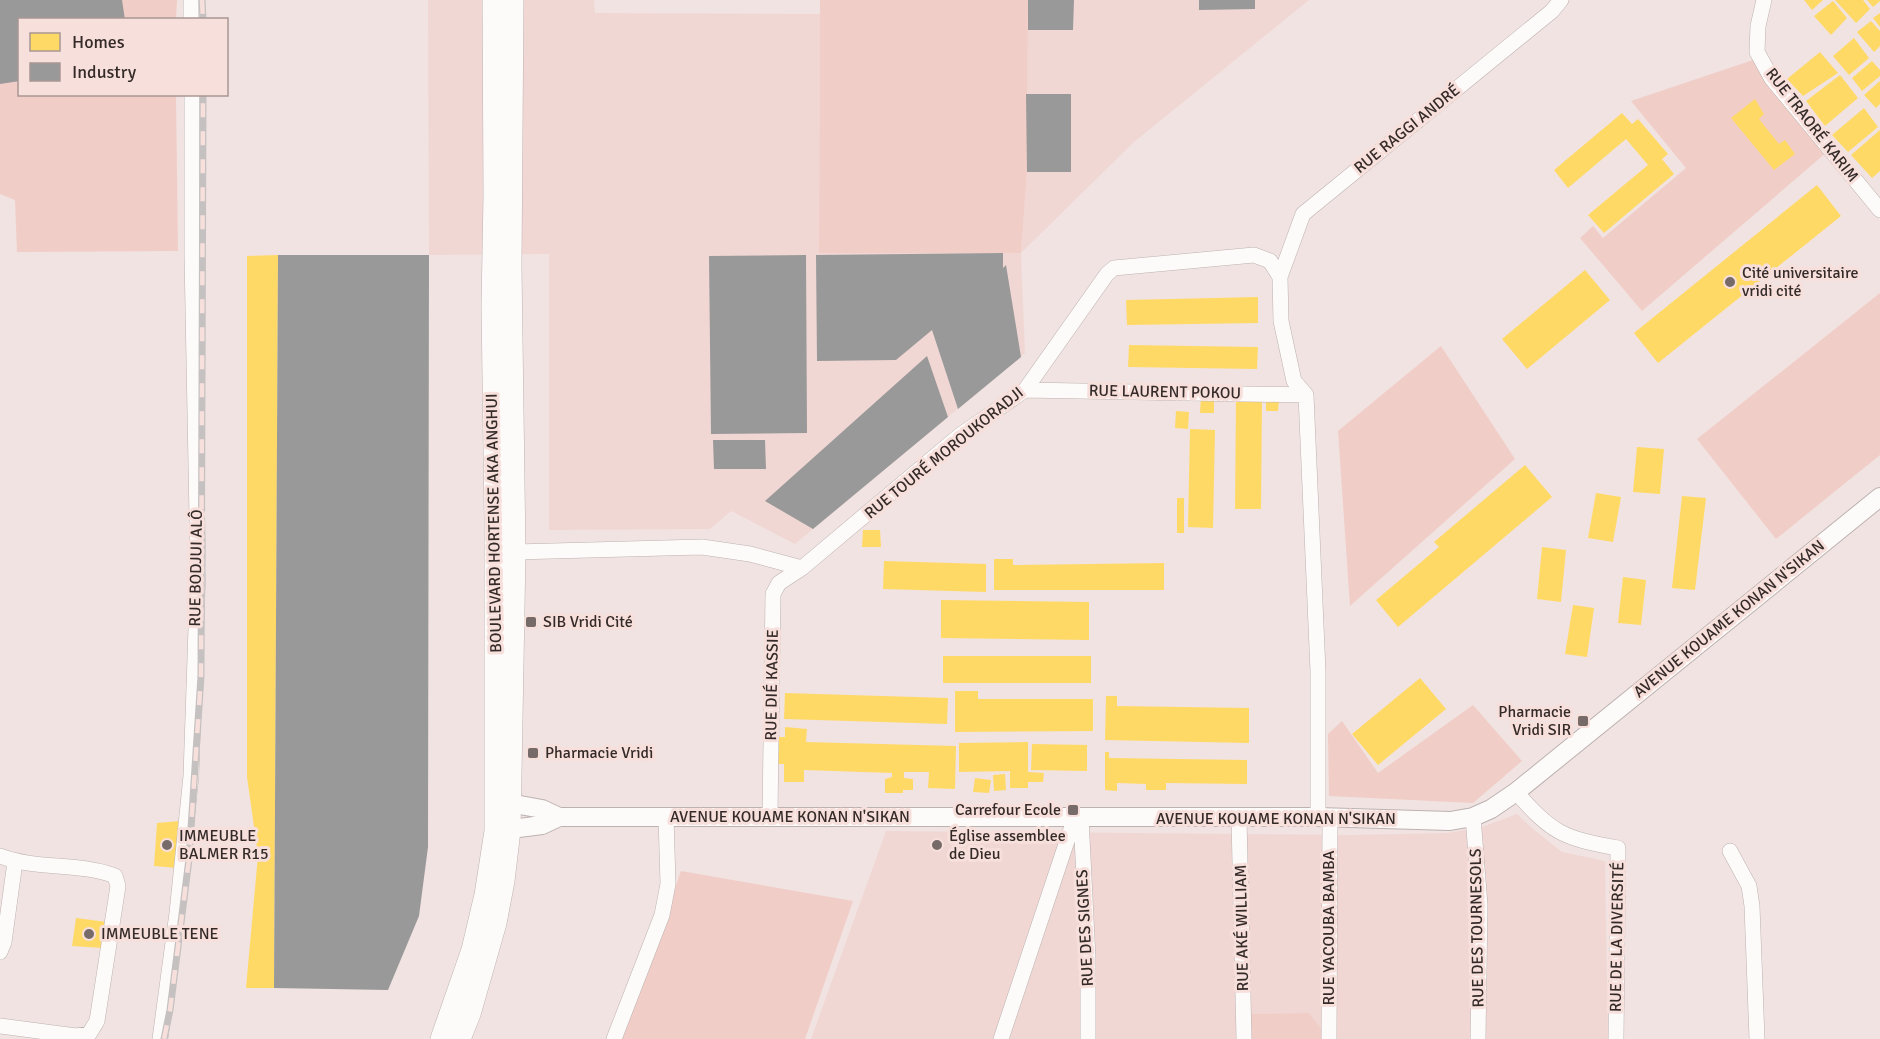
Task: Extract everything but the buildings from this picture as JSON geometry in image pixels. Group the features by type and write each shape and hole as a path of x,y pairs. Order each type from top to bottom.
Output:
{"main road":[{"name":"BOULEVARD HORTENSE AKA ANGHUI","path":"493,0 492,306 503,801"},
{"name":"BOULEVARD HORTENSE AKA ANGHUI","path":"460,1039 473,1004 496,923 504,881 503,801 515,552 511,267 513,0"},
{"name":"BOULEVARD HORTENSE AKA ANGHUI","path":"441,1039 472,950 502,831"}],"street":[{"path":"191,0 191,18"},
{"name":"RUE RAGGI ANDRÉ","path":"1280,277 1303,214 1552,11 1561,0"},
{"name":"RUE TRAORÉ KARIM","path":"1764,0 1758,26 1758,52 1767,70 1880,210"},
{"name":"RUE BODJUI ALÔ","path":"160,1039 177,913 191,776 198,569 192,256 192,96"},
{"name":"RUE TOURÉ MOROUKORADJI","path":"802,568 959,436 1024,390 1107,274 1114,268 1254,255 1270,261 1280,277"},
{"path":"1280,277 1281,321 1288,359 1294,381 1306,395 1324,817"},
{"name":"RUE LAURENT POKOU","path":"1024,390 1306,395"},
{"name":"AVENUE KOUAME KONAN N'SIKAN","path":"503,801 542,809 559,817 1324,817 1450,821 1473,817 1491,809 1516,792 1880,497"},
{"path":"515,552 702,547 750,555 802,568"},
{"name":"RUE DIÉ KASSIE","path":"770,816 773,594 779,583 802,568"},
{"name":"RUE DE LA DIVERSITÉ","path":"1516,792 1539,818 1555,831 1578,840 1618,848 1616,1039"},
{"name":"AVENUE KOUAME KONAN N'SIKAN","path":"502,831 542,825 559,817"},
{"path":"614,1039 662,915 668,884 666,817"},
{"path":"1001,1039 1078,817"},
{"name":"RUE DES SIGNES","path":"1078,817 1088,959 1088,1039"},
{"name":"RUE YACOUBA BAMBA","path":"1324,817 1329,1039"},
{"name":"RUE DES TOURNESOLS","path":"1473,817 1480,905 1478,1039"},
{"name":"RUE AKÉ WILLIAM","path":"1239,818 1244,1039"},
{"path":"1730,851 1749,886 1752,906 1757,1039"},
{"path":"0,856 15,862 98,870 115,876 118,886 97,1021 89,1035 76,1036 0,1026"},
{"path":"0,952 4,942 15,862"}],"shaded area":[{"path":"0,0 177,0 176,18 18,18 18,96 176,96 178,251 17,252 15,200 0,194"},
{"path":"428,0 594,0 595,13 820,14 819,252 1021,252 1027,172 1028,0 1309,0 1134,142 1021,253 1025,353 795,544 731,511 710,529 549,530 549,254 429,255"},
{"path":"820,0 1028,0 1027,172 1021,253 819,253"},
{"path":"1759,58 1827,152 1642,311 1580,238 1593,226 1603,238 1686,168 1631,101"},
{"path":"1880,293 1880,455 1776,539 1697,439"},
{"path":"1441,346 1515,459 1350,606 1338,431"},
{"path":"1473,705 1522,761 1473,803 1329,796 1328,734 1342,721 1378,773"},
{"path":"1517,814 1562,852 1605,861 1608,1039 811,1039 886,831 1351,835 1447,833 1482,827"},
{"path":"681,871 853,901 805,1039 621,1039"},
{"path":"1309,1013 1329,1039 1250,1039 1250,1014"}],"railway":[{"path":"202,0 203,18"},
{"path":"164,1039 170,1010 189,859 201,676 203,96"}],"place":[{"name":"Cité universitaire vridi cité","path":"1730,282"},
{"name":"SIB Vridi Cité","path":"531,622"},
{"name":"Pharmacie Vridi SIR","path":"1583,721"},
{"name":"Pharmacie Vridi","path":"533,753"},
{"name":"Carrefour Ecole","path":"1073,810"},
{"name":"IMMEUBLE BALMER R15","path":"167,845"},
{"name":"Église assemblee de Dieu","path":"937,845"},
{"name":"IMMEUBLE TENE","path":"89,934"}]}
